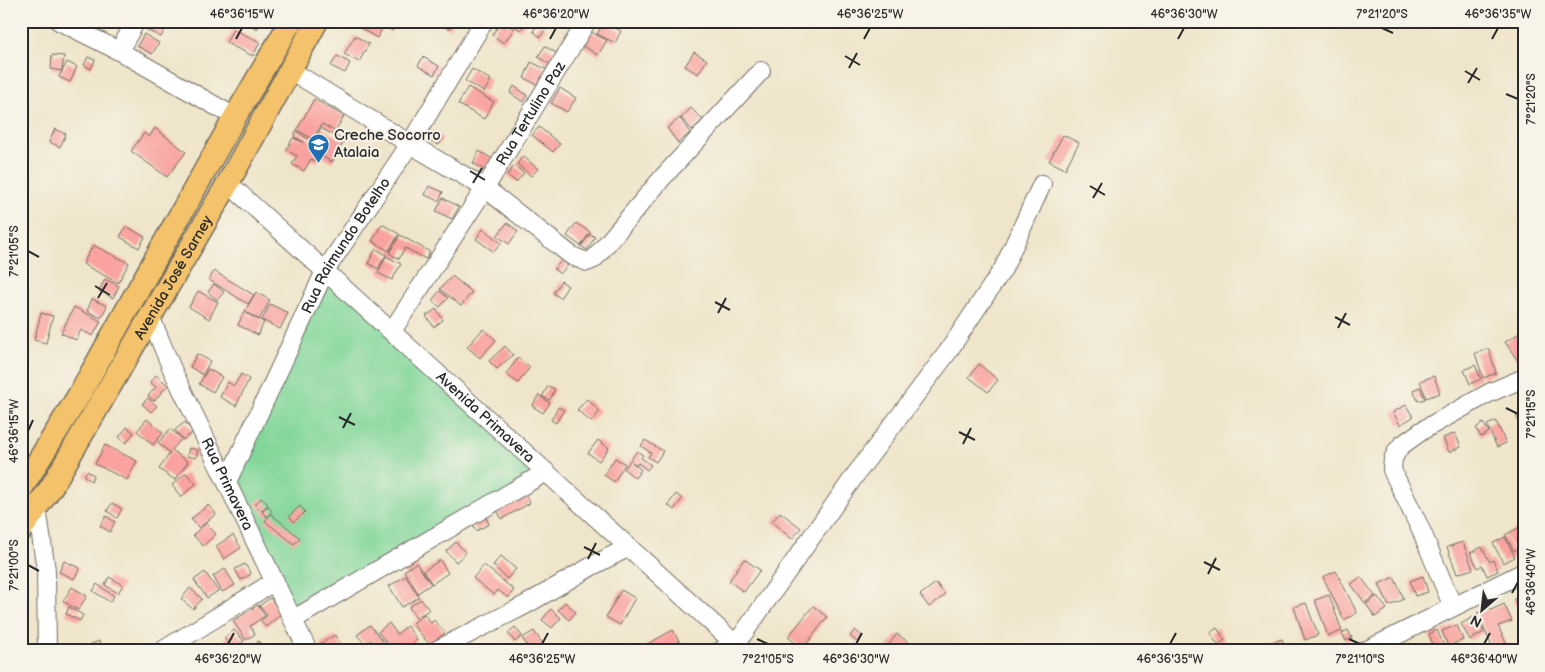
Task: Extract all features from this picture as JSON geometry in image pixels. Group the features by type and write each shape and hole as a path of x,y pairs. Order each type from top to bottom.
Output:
{"main road":[{"name":"Avenida José Sarney","path":"21,489 80,395 291,21"},
{"name":"Avenida José Sarney","path":"21,530 37,508 228,183 317,21"},
{"path":"231,125 248,146"}],"street":[{"path":"119,51 136,21"},
{"name":"Rua Raimundo Botelho","path":"227,482 325,271 410,144 484,21"},
{"name":"Rua Tertulino Paz","path":"392,332 485,188 587,21"},
{"path":"64,24 119,51 231,125"},
{"path":"290,70 485,188 572,256 587,262 594,259 662,177 761,71"},
{"name":"Avenida Primavera","path":"228,183 629,547 733,649"},
{"path":"733,649 856,474 947,353 998,277 1018,241 1042,184"},
{"name":"Rua Primavera","path":"150,316 172,369 276,581 308,651"},
{"path":"1453,607 1421,530 1392,470 1393,459 1402,445 1423,430 1489,393 1524,378"},
{"path":"294,620 546,472"},
{"path":"37,508 46,570 47,651"},
{"path":"435,651 527,604 629,547"},
{"path":"1365,651 1524,572"},
{"path":"162,651 276,581"}],"green space":[{"path":"325,271 546,472 294,619 231,491"}],"building":[{"path":"83,21 105,21 101,30"},
{"path":"151,21 162,21 168,24 161,37 147,30"},
{"path":"243,21 262,21 257,29"},
{"path":"364,21 370,21 382,29 377,38 360,28"},
{"path":"376,21 397,21 392,31"},
{"path":"436,21 454,21 449,29"},
{"path":"502,21 514,29 504,43 492,35"},
{"path":"508,21 526,21 521,30 507,23"},
{"path":"604,22 621,31 615,43 597,34"},
{"path":"539,24 546,29 540,37 533,31"},
{"path":"233,29 260,42 253,56 226,43"},
{"path":"591,32 607,40 598,55 583,46"},
{"path":"144,34 159,43 152,54 137,46"},
{"path":"355,36 369,44 359,62 344,54"},
{"path":"545,46 558,54 551,65 538,57"},
{"path":"694,52 707,60 698,74 685,66"},
{"path":"52,55 64,56 62,71 51,69"},
{"path":"337,56 350,63 345,73 331,66"},
{"path":"88,57 95,60 91,69 84,65"},
{"path":"423,57 439,66 434,75 418,66"},
{"path":"67,62 77,67 70,82 59,77"},
{"path":"531,62 548,70 540,86 524,78"},
{"path":"472,69 491,80 484,92 465,81"},
{"path":"514,86 527,95 523,102 510,93"},
{"path":"468,87 494,102 484,119 458,104"},
{"path":"560,88 576,98 567,112 551,103"},
{"path":"314,99 344,116 335,131 322,124 313,139 297,130"},
{"path":"691,108 703,120 692,130 681,118"},
{"path":"680,118 690,133 678,143 667,128"},
{"path":"539,127 560,144 553,152 532,135"},
{"path":"155,128 186,152 167,177 131,151 144,133 149,137"},
{"path":"321,128 344,141 332,162 321,156 317,162 311,159 304,171 292,164 297,156 286,150 293,138 304,142 294,137 296,131 313,142"},
{"path":"55,129 66,134 60,147 49,142"},
{"path":"433,132 443,138 439,145 429,140"},
{"path":"1063,135 1079,143 1065,169 1049,161"},
{"path":"479,151 493,159 486,171 473,163"},
{"path":"523,156 538,169 531,176 517,164"},
{"path":"514,166 524,173 516,182 507,175"},
{"path":"429,186 443,192 439,201 425,195"},
{"path":"443,198 459,207 452,219 436,211"},
{"path":"507,223 518,231 509,244 497,236"},
{"path":"576,223 590,232 581,246 567,236"},
{"path":"382,224 399,234 389,251 372,241"},
{"path":"126,226 145,237 139,248 120,237"},
{"path":"483,229 501,243 494,252 476,239"},
{"path":"590,234 595,237 587,250 581,246"},
{"path":"400,235 430,252 426,259 405,248 399,259 389,253"},
{"path":"93,245 129,263 118,283 83,264"},
{"path":"376,249 386,255 378,269 368,263"},
{"path":"386,256 401,264 392,280 378,273"},
{"path":"562,260 568,265 560,274 554,269"},
{"path":"214,271 254,295 248,304 209,280"},
{"path":"452,276 472,292 461,306 440,289"},
{"path":"105,279 119,286 113,298 99,291"},
{"path":"561,281 568,286 560,298 553,293"},
{"path":"214,284 224,292 217,300 208,292"},
{"path":"198,291 218,302 209,319 189,307"},
{"path":"440,291 448,298 440,307 432,300"},
{"path":"256,292 270,300 259,320 245,311"},
{"path":"92,299 107,306 101,318 87,311"},
{"path":"270,304 288,313 280,329 262,320"},
{"path":"74,307 101,321 93,336 81,330 76,340 61,333"},
{"path":"436,309 443,320 434,327 426,316"},
{"path":"244,312 264,322 258,335 238,325"},
{"path":"41,313 53,316 46,343 34,340"},
{"path":"483,329 496,340 480,358 467,347"},
{"path":"1518,334 1524,343 1524,357 1518,361 1505,342"},
{"path":"505,346 513,355 497,369 489,361"},
{"path":"1489,349 1496,373 1483,378 1475,353"},
{"path":"197,354 210,361 203,375 190,367"},
{"path":"518,358 530,367 518,383 506,374"},
{"path":"979,364 998,380 988,392 969,377"},
{"path":"1475,365 1481,379 1470,384 1464,370"},
{"path":"208,369 222,377 213,392 199,384"},
{"path":"241,374 249,379 236,406 220,397 228,382 234,386"},
{"path":"156,375 168,385 154,401 148,396 156,387 150,382"},
{"path":"1434,376 1440,393 1426,398 1420,381"},
{"path":"548,386 555,389 550,400 542,397"},
{"path":"1420,387 1425,399 1418,401 1413,390"},
{"path":"539,395 550,403 543,413 532,406"},
{"path":"148,398 157,406 151,412 142,404"},
{"path":"587,399 600,411 591,422 577,410"},
{"path":"1406,405 1413,417 1400,425 1393,412"},
{"path":"558,407 564,410 556,423 551,420"},
{"path":"1524,412 1524,429 1516,417"},
{"path":"147,419 163,433 153,445 137,431"},
{"path":"1496,421 1506,443 1497,447 1487,425"},
{"path":"185,422 193,432 183,440 175,430"},
{"path":"1483,423 1489,432 1481,437 1476,428"},
{"path":"127,427 134,433 126,443 119,437"},
{"path":"170,429 182,438 172,450 188,462 175,480 159,469 170,453 158,443"},
{"path":"1455,433 1461,447 1449,452 1443,438"},
{"path":"598,440 609,448 599,461 588,453"},
{"path":"645,440 663,451 656,462 648,457 651,453 641,446"},
{"path":"105,445 137,461 127,480 95,464"},
{"path":"189,448 198,450 196,458 187,456"},
{"path":"637,451 643,455 641,458 651,465 647,470 638,463 637,465 632,462 641,470 635,478 624,469"},
{"path":"615,458 625,464 614,482 604,475"},
{"path":"87,471 94,475 91,481 84,476"},
{"path":"186,473 196,484 181,497 172,485"},
{"path":"521,487 530,503 502,519 493,503"},
{"path":"676,494 682,499 674,510 668,505"},
{"path":"261,498 268,504 262,511 255,504"},
{"path":"112,503 122,509 117,518 107,511"},
{"path":"208,505 216,514 199,528 191,519"},
{"path":"268,506 272,511 267,517 262,512"},
{"path":"300,506 305,512 294,522 289,516"},
{"path":"482,510 489,524 476,531 469,517"},
{"path":"780,512 801,528 792,539 772,522"},
{"path":"271,514 300,538 294,544 265,521"},
{"path":"106,516 115,522 110,532 100,526"},
{"path":"206,523 216,534 203,546 193,535"},
{"path":"1520,527 1524,534 1524,546 1514,551 1505,535"},
{"path":"233,535 241,548 224,559 216,546"},
{"path":"1505,537 1515,557 1503,563 1493,543"},
{"path":"456,542 466,553 456,562 446,551"},
{"path":"1463,542 1473,569 1457,574 1447,547"},
{"path":"1482,547 1490,562 1493,560 1498,571 1487,576 1482,565 1478,568 1470,553"},
{"path":"501,556 516,569 507,579 493,565"},
{"path":"744,559 760,570 744,592 729,581"},
{"path":"440,560 448,573 432,584 423,571"},
{"path":"64,561 80,568 74,579 59,572"},
{"path":"416,563 431,584 418,593 404,571"},
{"path":"245,564 251,574 241,580 235,569"},
{"path":"484,565 514,590 508,598 498,590 494,595 473,578"},
{"path":"225,569 235,585 222,592 213,576"},
{"path":"1336,571 1357,613 1344,620 1323,577"},
{"path":"205,572 218,591 207,598 194,580"},
{"path":"406,576 419,597 402,607 389,586"},
{"path":"1423,576 1428,592 1415,596 1410,581"},
{"path":"109,577 123,585 118,593 105,585"},
{"path":"1361,577 1375,596 1365,603 1351,584"},
{"path":"1394,577 1404,599 1389,606 1379,584"},
{"path":"936,583 945,595 929,607 920,595"},
{"path":"97,584 114,596 110,602 93,591"},
{"path":"72,587 87,596 78,610 63,601"},
{"path":"190,588 202,599 193,609 181,599"},
{"path":"621,590 635,598 620,625 606,617"},
{"path":"1329,595 1342,631 1328,636 1315,600"},
{"path":"1524,595 1524,617 1522,617 1514,599"},
{"path":"1377,596 1387,609 1375,617 1366,604"},
{"path":"270,598 282,613 266,627 261,621 267,615 259,606"},
{"path":"421,599 429,610 416,618 409,607"},
{"path":"565,602 576,612 569,620 558,610"},
{"path":"1306,603 1318,635 1305,640 1294,607"},
{"path":"1504,604 1512,621 1498,626 1509,649 1494,651 1477,613 1490,608 1491,610"},
{"path":"258,605 265,616 250,626 255,634 246,640 233,621"},
{"path":"813,606 827,617 803,649 788,637"},
{"path":"69,607 83,615 80,621 66,614"},
{"path":"551,609 561,618 552,628 542,620"},
{"path":"424,614 431,623 434,620 445,633 430,645 412,624"},
{"path":"1475,616 1484,632 1470,640 1461,624"},
{"path":"389,623 397,634 407,626 417,640 403,651 393,651 378,632"},
{"path":"370,625 384,643 378,648 371,640 365,644 357,635"},
{"path":"1457,625 1463,640 1448,646 1442,631"},
{"path":"515,627 522,636 515,642 508,633"},
{"path":"1217,628 1225,640 1218,645 1210,633"},
{"path":"234,630 244,641 233,649 224,638"},
{"path":"673,630 680,643 666,651 649,651 646,645"},
{"path":"855,630 862,636 857,642 850,636"},
{"path":"1348,630 1352,638 1346,641 1342,633"},
{"path":"1437,630 1444,646 1435,650 1429,634"},
{"path":"534,631 543,644 534,651 531,651 522,638"},
{"path":"897,634 911,644 906,651 892,651 887,647"},
{"path":"335,635 344,651 323,651 320,644"},
{"path":"1282,639 1285,648 1272,651 1270,643"},
{"path":"99,641 103,651 94,651 91,644"},
{"path":"258,641 266,648 263,651 253,651 251,649"},
{"path":"282,644 287,651 273,651"},
{"path":"493,644 496,651 478,651"},
{"path":"833,644 839,651 826,651"}],"place":[{"name":"Creche Socorro Atalaia","path":"318,163"}]}
